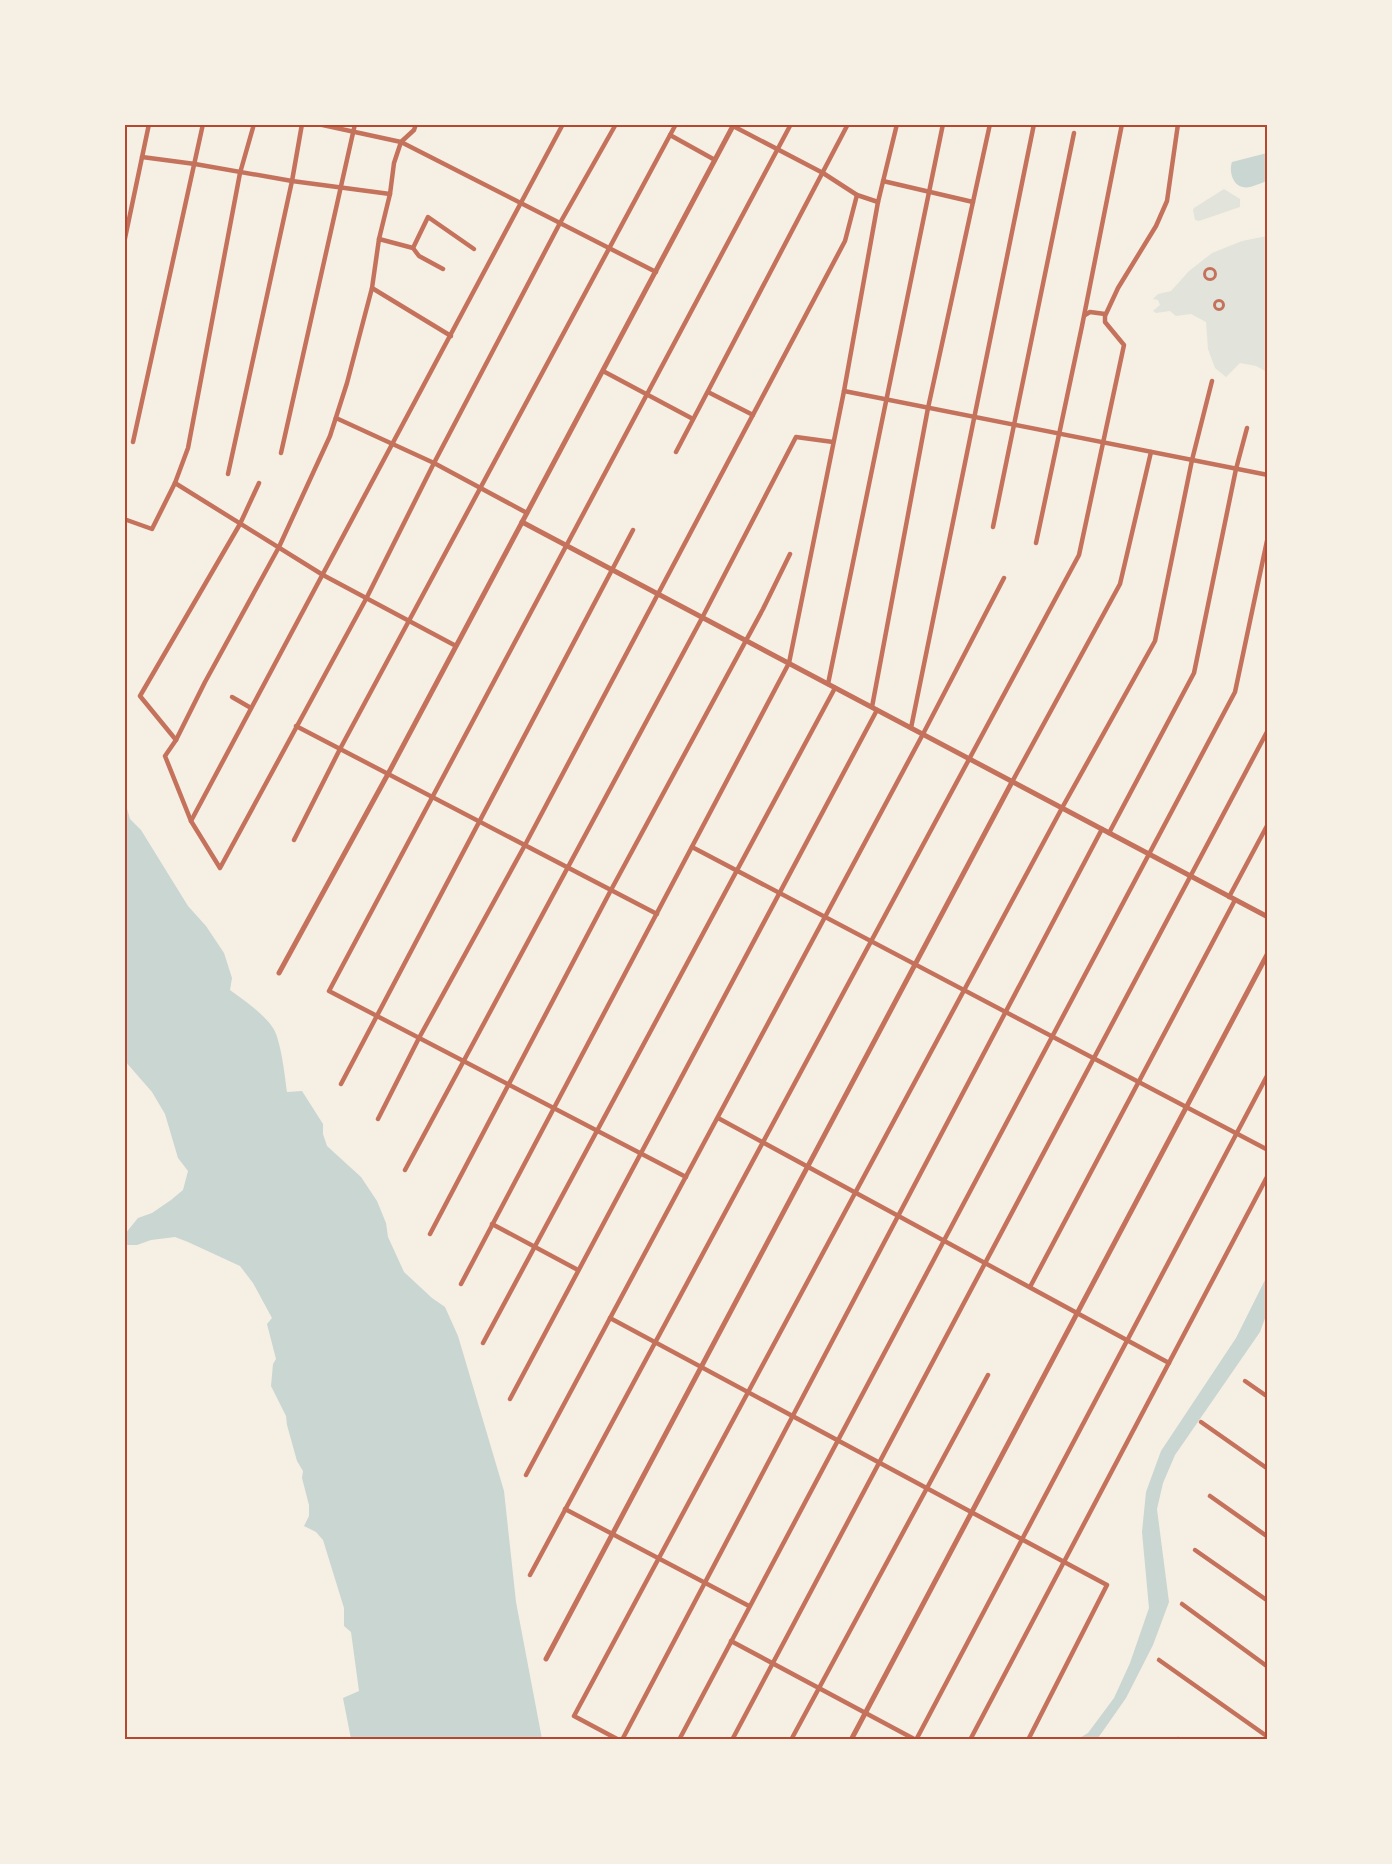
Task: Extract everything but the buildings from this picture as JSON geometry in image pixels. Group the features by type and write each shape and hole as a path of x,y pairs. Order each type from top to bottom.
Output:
{"street":[{"path":"124,243 149,124"},
{"path":"133,442 203,124"},
{"path":"124,519 152,529 175,483 188,448 240,173 254,124"},
{"path":"228,474 292,182 302,124"},
{"path":"318,124 400,142 656,272"},
{"path":"281,453 355,124"},
{"path":"416,124 414,130 400,142 394,163 372,288 330,436 279,547 176,740 165,756 191,821 220,868 366,599 434,463 560,223 616,124"},
{"path":"191,821 450,335 452,336 563,124"},
{"path":"294,840 340,749 676,124"},
{"path":"686,1177 329,991 791,124"},
{"path":"676,452 848,124"},
{"path":"461,1284 789,663 844,392 878,202 897,124"},
{"path":"828,684 943,124"},
{"path":"510,1399 779,893 874,709 928,408 990,124"},
{"path":"911,728 1034,124"},
{"path":"1036,543 1122,124"},
{"path":"530,1575 1079,555 1124,345 1105,322 1105,314 1156,226 1167,201 1178,124"},
{"path":"279,973 388,774 734,125 823,173 857,195 878,202"},
{"path":"993,527 1074,133"},
{"path":"670,135 715,160"},
{"path":"142,157 195,164 292,182 390,194"},
{"path":"883,181 973,202"},
{"path":"378,1119 419,1038 525,845 845,242 857,195"},
{"path":"413,248 428,217 474,249"},
{"path":"379,239 413,248 419,256 443,269"},
{"path":"372,288 452,336"},
{"path":"1084,315 1090,312 1105,314"},
{"path":"603,371 693,419"},
{"path":"1102,829 621,1740 574,1716 1062,808 1155,640 1192,460 1212,381"},
{"path":"708,392 753,415"},
{"path":"844,392 1268,475"},
{"path":"336,418 434,463 527,513"},
{"path":"1109,833 1194,674 1236,469 1247,428"},
{"path":"405,1170 702,618 796,437 833,442"},
{"path":"546,1659 1012,782 1120,584 1151,452"},
{"path":"175,483 323,575 456,646"},
{"path":"176,740 140,696 240,524 259,483"},
{"path":"522,522 1268,917"},
{"path":"341,1084 633,530"},
{"path":"679,1740 1234,692 1268,536"},
{"path":"430,1234 611,890 763,609 789,554"},
{"path":"526,1475 923,734 1004,578"},
{"path":"483,1343 835,688"},
{"path":"232,698 251,708"},
{"path":"296,726 657,914"},
{"path":"732,1740 1268,730"},
{"path":"1030,1287 1139,1082 1268,824"},
{"path":"692,847 1268,1150"},
{"path":"851,1740 1268,953"},
{"path":"731,1641 916,1740 1268,1074"},
{"path":"718,1118 1169,1363"},
{"path":"970,1740 1268,1175"},
{"path":"492,1224 578,1270"},
{"path":"610,1318 1107,1585 1028,1740"},
{"path":"791,1740 988,1375"},
{"path":"1245,1380 1268,1397"},
{"path":"1201,1422 1268,1469"},
{"path":"1210,1496 1268,1537"},
{"path":"565,1509 750,1606"},
{"path":"1195,1550 1268,1602"},
{"path":"1182,1604 1268,1667"},
{"path":"1159,1660 1268,1737"}],"shaded area":[{"path":"1267,153 1267,181 1255,186 1239,186 1231,173 1232,162"},
{"path":"1224,189 1240,199 1240,207 1199,221 1195,220 1194,208"},
{"path":"1267,236 1267,372 1256,366 1240,363 1226,377 1215,368 1208,349 1206,322 1191,314 1176,316 1170,311 1156,313 1153,311 1160,305 1158,300 1153,299 1158,294 1171,291 1189,271 1212,253 1242,241"},
{"path":"124,798 130,819 141,830 188,906 206,926 224,953 232,978 230,990 259,1012 273,1028 284,1068 287,1092 302,1091 323,1124 327,1146 361,1177 377,1201 386,1223 388,1237 404,1272 445,1307 458,1336 504,1491 516,1602 542,1739 351,1739 343,1698 359,1691 351,1632 344,1626 344,1608 323,1540 316,1532 304,1526 309,1516 309,1505 302,1478 303,1471 297,1461 286,1416 271,1386 273,1364 276,1359 267,1324 272,1318 253,1283 240,1266 175,1237 151,1240 137,1245 125,1245 125,1234 138,1218 152,1213 183,1190 188,1171 178,1158 165,1114 152,1092 125,1061"},
{"path":"1267,1276 1267,1313 1260,1332 1175,1455 1163,1483 1157,1509 1169,1602 1153,1645 1126,1698 1098,1738 1078,1739 1088,1733 1114,1698 1130,1663 1149,1608 1142,1532 1146,1492 1161,1451 1236,1338"}]}
